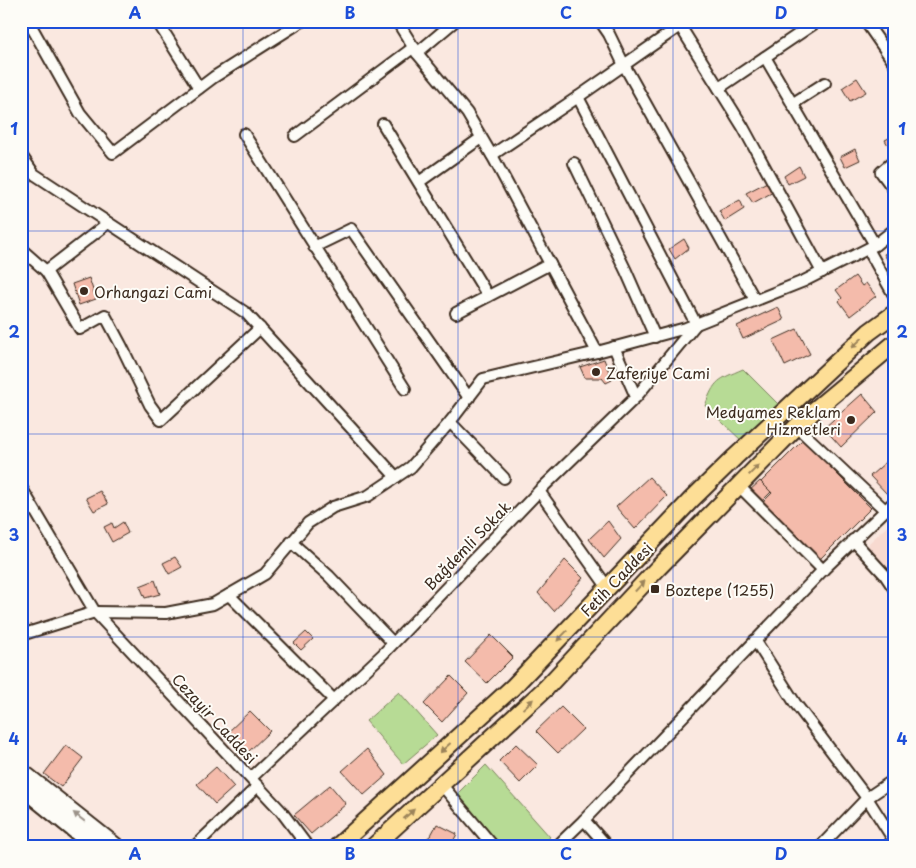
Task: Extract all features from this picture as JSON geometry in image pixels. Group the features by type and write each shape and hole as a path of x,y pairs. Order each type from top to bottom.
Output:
{"main road":[{"name":"Fetih Caddesi","path":"337,847 512,686 692,499 735,457 869,332 895,313"},
{"name":"Fetih Caddesi","path":"373,847 546,688 657,568 797,427 895,343"},
{"path":"21,771 118,847"},
{"path":"21,787 95,847"}],"street":[{"path":"25,21 30,24 80,113 113,153 214,77 302,21"},
{"path":"157,21 199,88"},
{"path":"397,21 415,50 467,113 492,155 597,352"},
{"path":"295,136 455,21"},
{"path":"600,21 609,34 624,65 755,300"},
{"path":"719,88 818,21"},
{"path":"865,21 895,64"},
{"path":"492,155 624,65 681,23 743,127 822,272"},
{"path":"765,57 871,247 895,297"},
{"path":"792,104 825,83"},
{"path":"578,97 696,324"},
{"path":"383,124 488,296"},
{"path":"244,134 405,389"},
{"path":"419,182 481,138"},
{"path":"21,155 34,174 246,313 396,477"},
{"path":"895,160 881,172 895,191"},
{"path":"574,163 626,271 655,337"},
{"path":"46,271 108,223"},
{"path":"314,247 351,229 469,398"},
{"path":"21,634 95,612 166,613 213,604 264,574 308,523 333,508 368,496 411,467 450,422 483,379 597,352 696,324 822,272 871,247 895,229"},
{"path":"21,249 46,271 80,328 105,315 150,405 161,420 260,328"},
{"path":"456,312 550,264"},
{"name":"Bağdemli Sokak","path":"194,847 254,782 393,643 539,490 636,397 696,324"},
{"path":"614,347 636,397"},
{"path":"450,422 504,478"},
{"path":"797,427 885,510"},
{"path":"738,485 823,570"},
{"name":"Cezayir Caddesi","path":"21,487 95,612 282,811 308,847"},
{"path":"539,490 608,588"},
{"path":"556,847 852,540 895,501"},
{"path":"852,540 885,575 895,590"},
{"path":"291,542 328,576 393,643"},
{"path":"229,595 334,700"},
{"path":"755,640 796,703 867,798 895,842"},
{"path":"820,847 867,798 895,779"},
{"path":"442,784 489,845"},
{"path":"584,820 608,847"}],"shaded area":[{"path":"895,519 895,577 869,552 869,543"}],"green space":[{"path":"743,369 779,405 743,442 705,406 718,381"},
{"path":"399,692 437,735 403,764 366,721"},
{"path":"486,765 550,837 539,847 503,847 456,795"}],"building":[{"path":"857,78 866,92 850,101 842,88"},
{"path":"895,135 895,152 893,154 885,140"},
{"path":"855,149 860,160 845,167 840,157"},
{"path":"799,166 804,176 788,184 784,176"},
{"path":"769,181 775,191 753,203 746,193"},
{"path":"740,200 744,209 725,221 719,211"},
{"path":"684,239 689,248 675,259 669,249"},
{"path":"895,249 895,263 890,265 884,254"},
{"path":"855,276 862,286 866,283 876,296 850,316 839,301 842,298 836,290"},
{"name":"Orhangazi Cami","path":"89,278 96,299 79,305 72,284"},
{"path":"778,307 784,320 743,339 737,326"},
{"path":"797,329 810,354 785,366 773,340"},
{"name":"Zaferiye Cami","path":"604,359 612,380 606,383 602,378 585,378 580,367"},
{"name":"Medyames Reklam Hizmetleri","path":"862,394 877,412 841,447 824,428"},
{"path":"803,440 871,508 817,562 759,506 772,493 761,482"},
{"path":"895,454 895,487 887,494 870,476"},
{"path":"649,477 667,496 635,529 616,507"},
{"path":"760,481 771,492 760,503 748,492"},
{"path":"100,491 108,504 94,511 86,498"},
{"path":"608,521 621,539 604,558 589,539"},
{"path":"123,522 128,533 112,542 104,527 112,523 114,528"},
{"path":"175,557 182,567 169,574 163,563"},
{"path":"565,560 583,578 554,611 538,593"},
{"path":"155,580 160,594 145,598 140,586"},
{"path":"306,632 313,639 301,650 294,643"},
{"path":"491,635 513,657 487,683 465,662"},
{"path":"451,676 468,693 442,722 424,704"},
{"path":"561,707 583,729 558,753 536,731"},
{"path":"250,711 270,731 247,753 227,733"},
{"path":"516,744 538,765 520,783 499,761"},
{"path":"66,745 83,758 61,787 44,774"},
{"path":"367,749 387,775 364,795 342,771"},
{"path":"216,767 234,787 215,804 197,784"},
{"path":"330,785 346,804 311,834 294,815"},
{"path":"437,824 457,834 450,847 417,847 431,835"}],"place":[{"name":"Orhangazi Cami","path":"84,291"},
{"name":"Zaferiye Cami","path":"596,372"},
{"name":"Medyames Reklam Hizmetleri","path":"851,420"},
{"name":"Boztepe (1255)","path":"655,589"}]}
